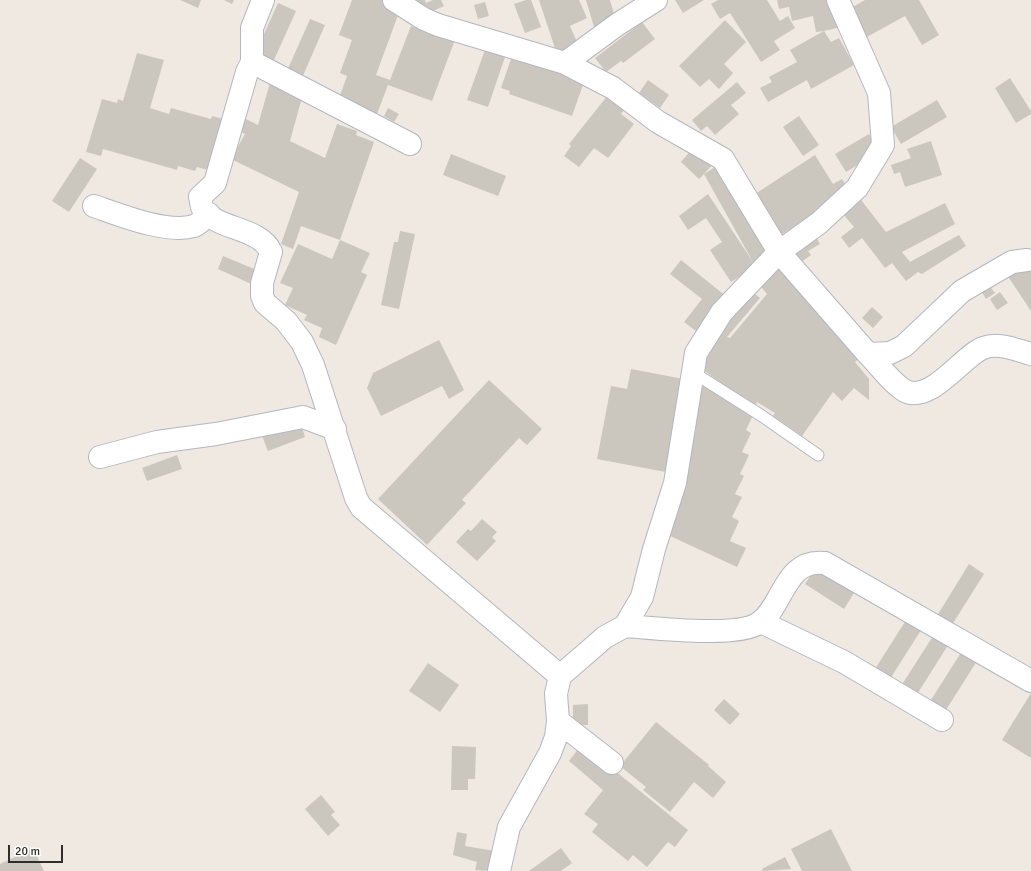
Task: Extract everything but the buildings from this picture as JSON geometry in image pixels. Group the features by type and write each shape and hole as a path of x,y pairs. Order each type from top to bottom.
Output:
{"street":[{"path":"263,0 252,28 252,62 247,72 215,184 200,197 202,209 257,238 269,248 271,252 262,283 262,296 265,303 286,321 302,342 313,365 335,429 356,498 361,507 560,676"},
{"path":"394,0 424,19 438,25 565,63 613,88 658,122 724,159 778,252 868,354 902,389 922,393 945,378 983,348 1000,346 1031,354"},
{"path":"565,63 618,24 656,0"},
{"path":"499,871 509,827 550,753 556,737 558,721 556,694 560,676 605,637 625,626 642,597 654,550 675,483 694,373 696,353 722,312 778,252 819,223 857,188 883,145 879,93 838,0"},
{"path":"252,62 410,144"},
{"path":"94,206 149,224 178,227 195,226 209,214"},
{"path":"868,354 890,353 904,346 962,291 1012,262 1027,260"},
{"path":"100,457 157,442 224,433 303,417 335,429"},
{"path":"625,626 716,631 754,626 762,622 788,581 796,573 814,561 826,563 1031,681"},
{"path":"762,622 844,662 942,720"},
{"path":"558,721 612,763"}],"lane":[{"path":"694,373 762,416 818,455"}]}
